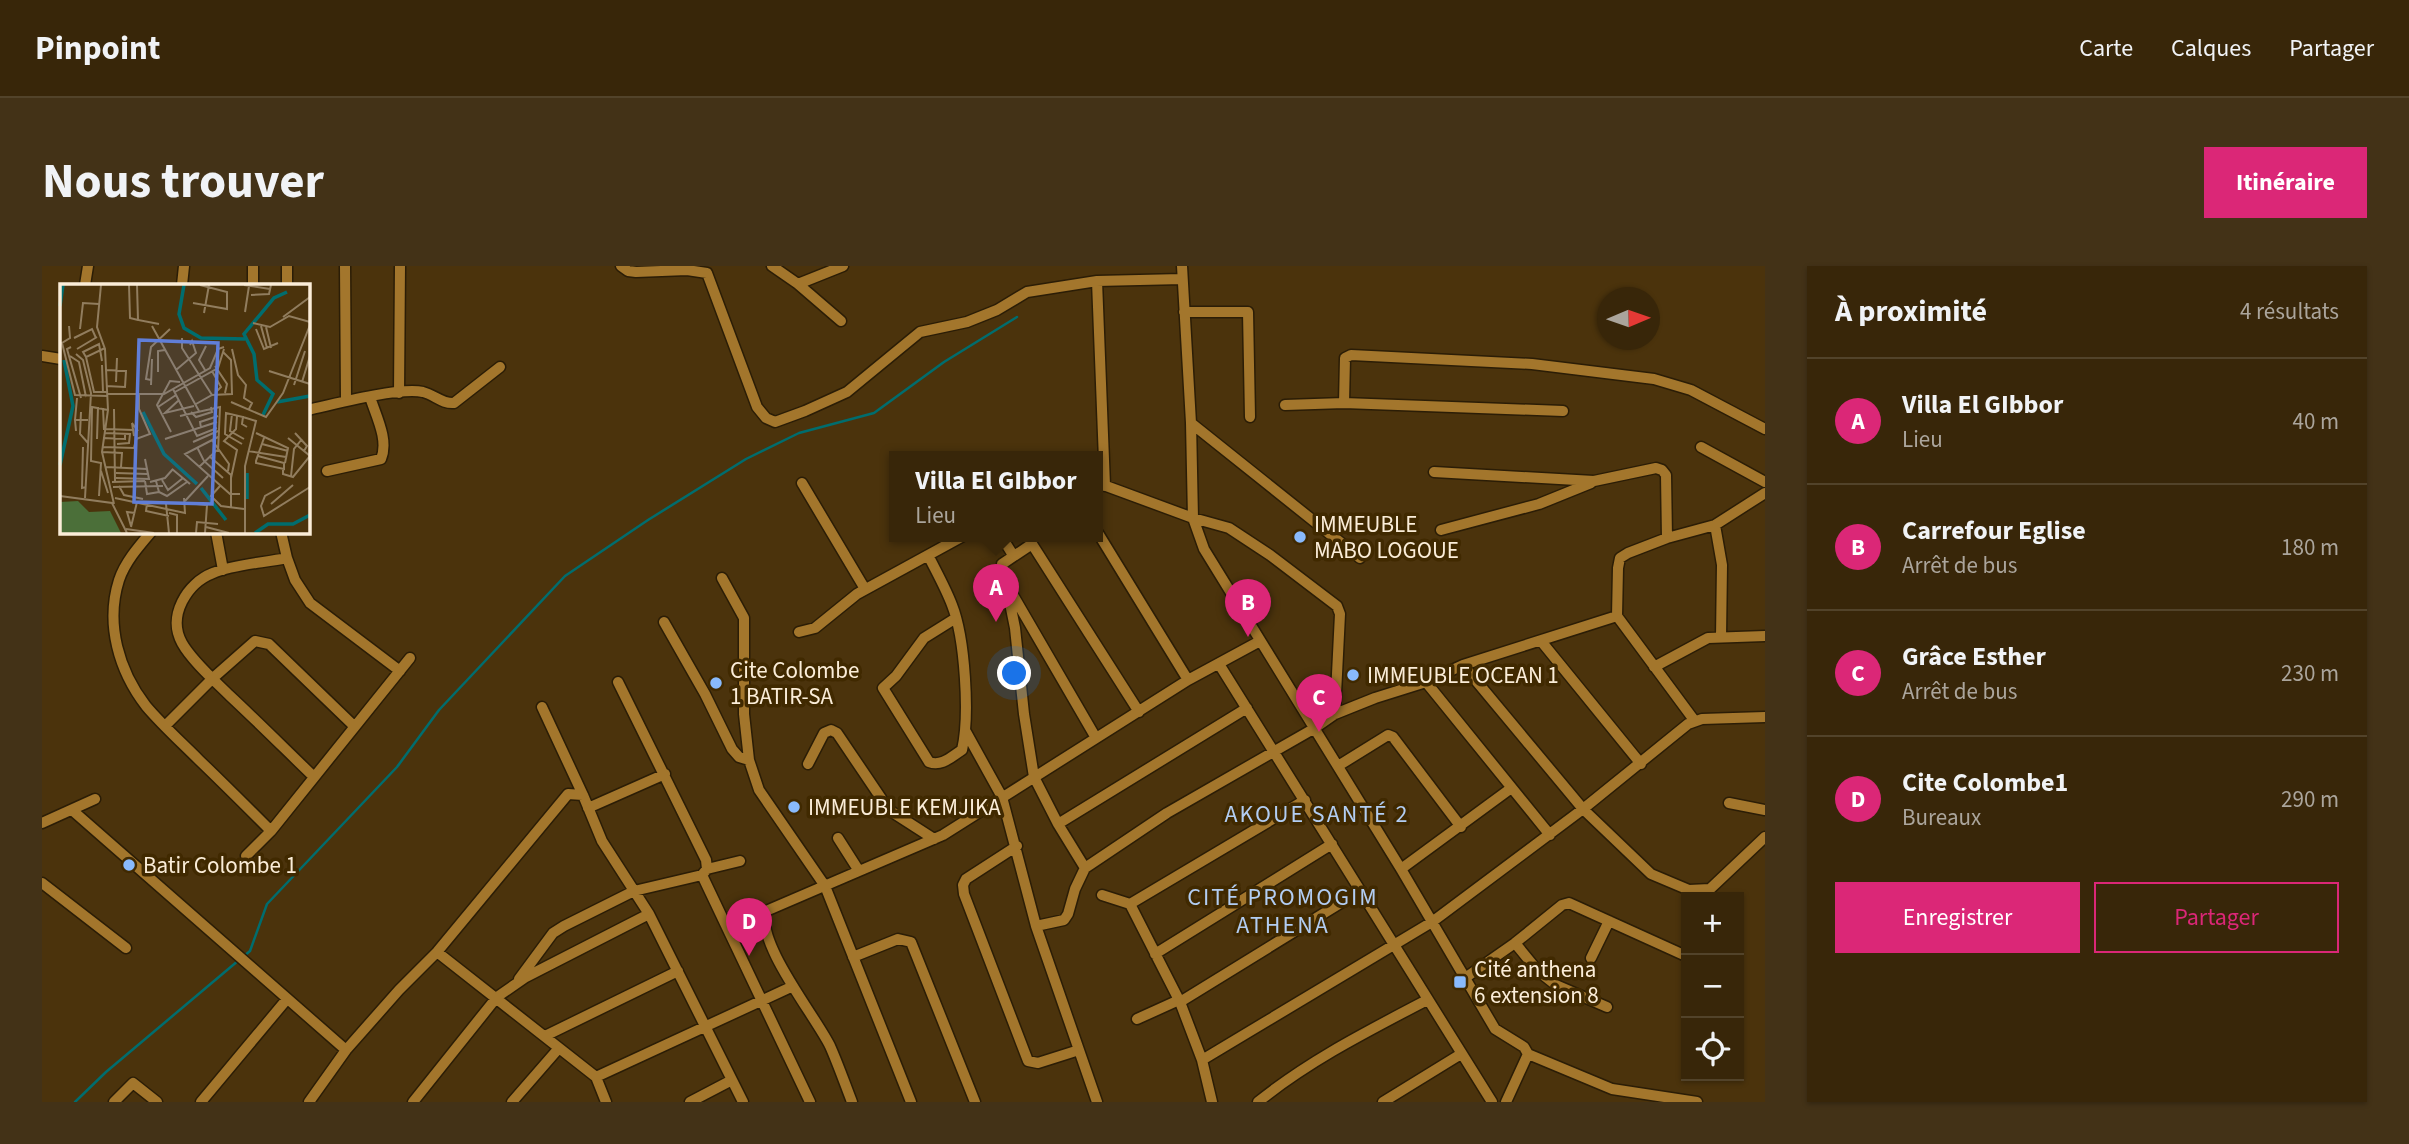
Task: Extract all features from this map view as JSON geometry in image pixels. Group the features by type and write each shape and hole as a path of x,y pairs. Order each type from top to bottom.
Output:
{"street":[{"path":"85,284 88,266"},
{"path":"181,284 184,266"},
{"path":"253,266 253,284"},
{"path":"287,266 287,284"},
{"path":"345,266 346,400"},
{"path":"399,393 400,266"},
{"path":"621,266 635,272 707,272 757,407 766,418 775,422 847,392 920,332 967,322 997,310 1027,292 1097,281 1182,279"},
{"path":"772,266 798,284 841,321"},
{"path":"798,284 843,266"},
{"path":"1182,266 1191,423 1193,518 1203,549 1401,869 1495,1028 1524,1047 1528,1054 1612,1089 1697,1102"},
{"path":"1097,281 1100,451"},
{"path":"1185,312 1248,312 1250,418"},
{"path":"1344,403 1344,366 1345,358 1350,355 1532,364 1654,379 1691,390 1765,429"},
{"path":"42,356 60,359"},
{"path":"310,410 346,400 399,393 422,392 442,402 454,403 500,367"},
{"path":"327,471 381,459 383,441 370,397"},
{"path":"1285,405 1464,405 1563,411"},
{"path":"1191,423 1360,558"},
{"path":"1700,447 1765,482"},
{"path":"1441,530 1539,505 1594,481 1657,468 1665,475 1667,538"},
{"path":"1434,472 1594,481"},
{"path":"802,483 865,589"},
{"path":"1103,485 1193,518 1229,528 1270,555 1337,606 1340,614 1335,714"},
{"path":"1694,720 1617,616 1620,558 1667,538 1715,525 1765,493"},
{"path":"1715,525 1722,565 1721,637"},
{"path":"149,534 132,554 119,580 113,614 115,642 126,672 145,705 164,726 271,831"},
{"path":"216,534 223,570"},
{"path":"281,534 287,558 301,592 310,603 400,671"},
{"path":"799,632 815,628 865,589 953,542"},
{"path":"1005,542 1013,555"},
{"path":"1103,542 1188,680"},
{"path":"1085,868 1034,777 1015,628 1002,564 1032,544 1139,712"},
{"path":"929,556 953,606 956,618 964,670 966,732 962,750 939,764 929,762 883,688 896,676 924,638 956,618"},
{"path":"287,558 223,570 201,580 188,591 179,606 177,625 182,642 212,678 314,778"},
{"path":"722,578 744,618 744,713 748,760 759,790 825,886 911,1102"},
{"path":"1005,583 1096,738"},
{"path":"1036,926 1064,920 1085,868 1167,813 1315,729 1335,714 1426,682 1463,665 1617,616"},
{"path":"663,622 705,694 732,749 739,757 748,760"},
{"path":"1654,667 1707,638 1765,636"},
{"path":"164,726 212,678 255,641 269,644 354,726"},
{"path":"852,1102 829,1045 791,987 764,925 766,911 934,839 1188,680 1260,641"},
{"path":"1541,641 1641,764"},
{"path":"246,856 271,831 410,658"},
{"path":"1219,664 1492,1102"},
{"path":"1463,665 1583,809 1651,874 1689,890 1710,889 1765,837"},
{"path":"618,682 706,860 705,872 810,1102"},
{"path":"1426,682 1510,789 1550,835"},
{"path":"542,706 602,841 649,914 743,1102"},
{"path":"1058,824 1247,708"},
{"path":"1202,1060 1432,922 1550,835 1694,720 1765,717"},
{"path":"808,764 824,733 831,730 837,733 889,810 934,839"},
{"path":"966,732 1002,797 1036,926 1097,1102"},
{"path":"1338,766 1388,734 1461,827"},
{"path":"588,808 665,774"},
{"path":"1401,869 1510,789"},
{"path":"309,1102 346,1050 399,989 438,952 568,794 583,795"},
{"path":"42,824 95,799"},
{"path":"1130,904 1305,800"},
{"path":"1729,803 1765,810"},
{"path":"72,810 346,1050"},
{"path":"838,838 859,871"},
{"path":"1156,954 1332,844"},
{"path":"1017,846 966,879 964,894 1028,1061 1038,1063 1079,1050"},
{"path":"515,985 553,933 634,891 740,861"},
{"path":"42,883 126,948"},
{"path":"1136,1019 1180,1001 1360,891"},
{"path":"1102,895 1130,904 1180,1001 1202,1060 1212,1102"},
{"path":"1465,978 1515,943 1562,905 1577,905 1684,955"},
{"path":"413,1102 497,998 515,985 649,914"},
{"path":"1591,958 1609,920"},
{"path":"853,957 898,939 911,942 975,1102"},
{"path":"1515,943 1537,970 1556,985 1607,1007"},
{"path":"438,952 596,1077 607,1102"},
{"path":"545,1036 678,971"},
{"path":"596,1077 791,987"},
{"path":"201,1102 287,999"},
{"path":"1258,1102 1326,1053 1427,1000"},
{"path":"512,1102 559,1048"},
{"path":"1382,1102 1461,1054"},
{"path":"1506,1102 1528,1054"},
{"path":"690,1102 732,1080"},
{"path":"114,1102 134,1083 157,1102"}],"waterway":[{"path":"244,956 250,951 267,904 397,767 439,710 565,576 746,459 799,433 874,413 944,362 1017,317"},
{"path":"75,1102 106,1072 239,960"}],"place":[{"name":"IMMEUBLE MABO LOGOUE","path":"1300,537"},
{"name":"Villa El GIbbor","path":"996,622"},
{"name":"Carrefour Eglise","path":"1248,637"},
{"name":"IMMEUBLE OCEAN 1","path":"1353,675"},
{"name":"Cite Colombe 1 BATIR-SA","path":"716,683"},
{"name":"Grâce Esther","path":"1319,732"},
{"name":"IMMEUBLE KEMJIKA","path":"794,807"},
{"name":"Batir Colombe 1","path":"129,865"},
{"name":"Cite Colombe1","path":"749,956"},
{"name":"Cité anthena 6 extension 8","path":"1460,982"}],"district":[{"name":"AKOUE SANTÉ 2","path":"1317,814"},
{"name":"CITÉ PROMOGIM ATHENA","path":"1283,911"}]}
